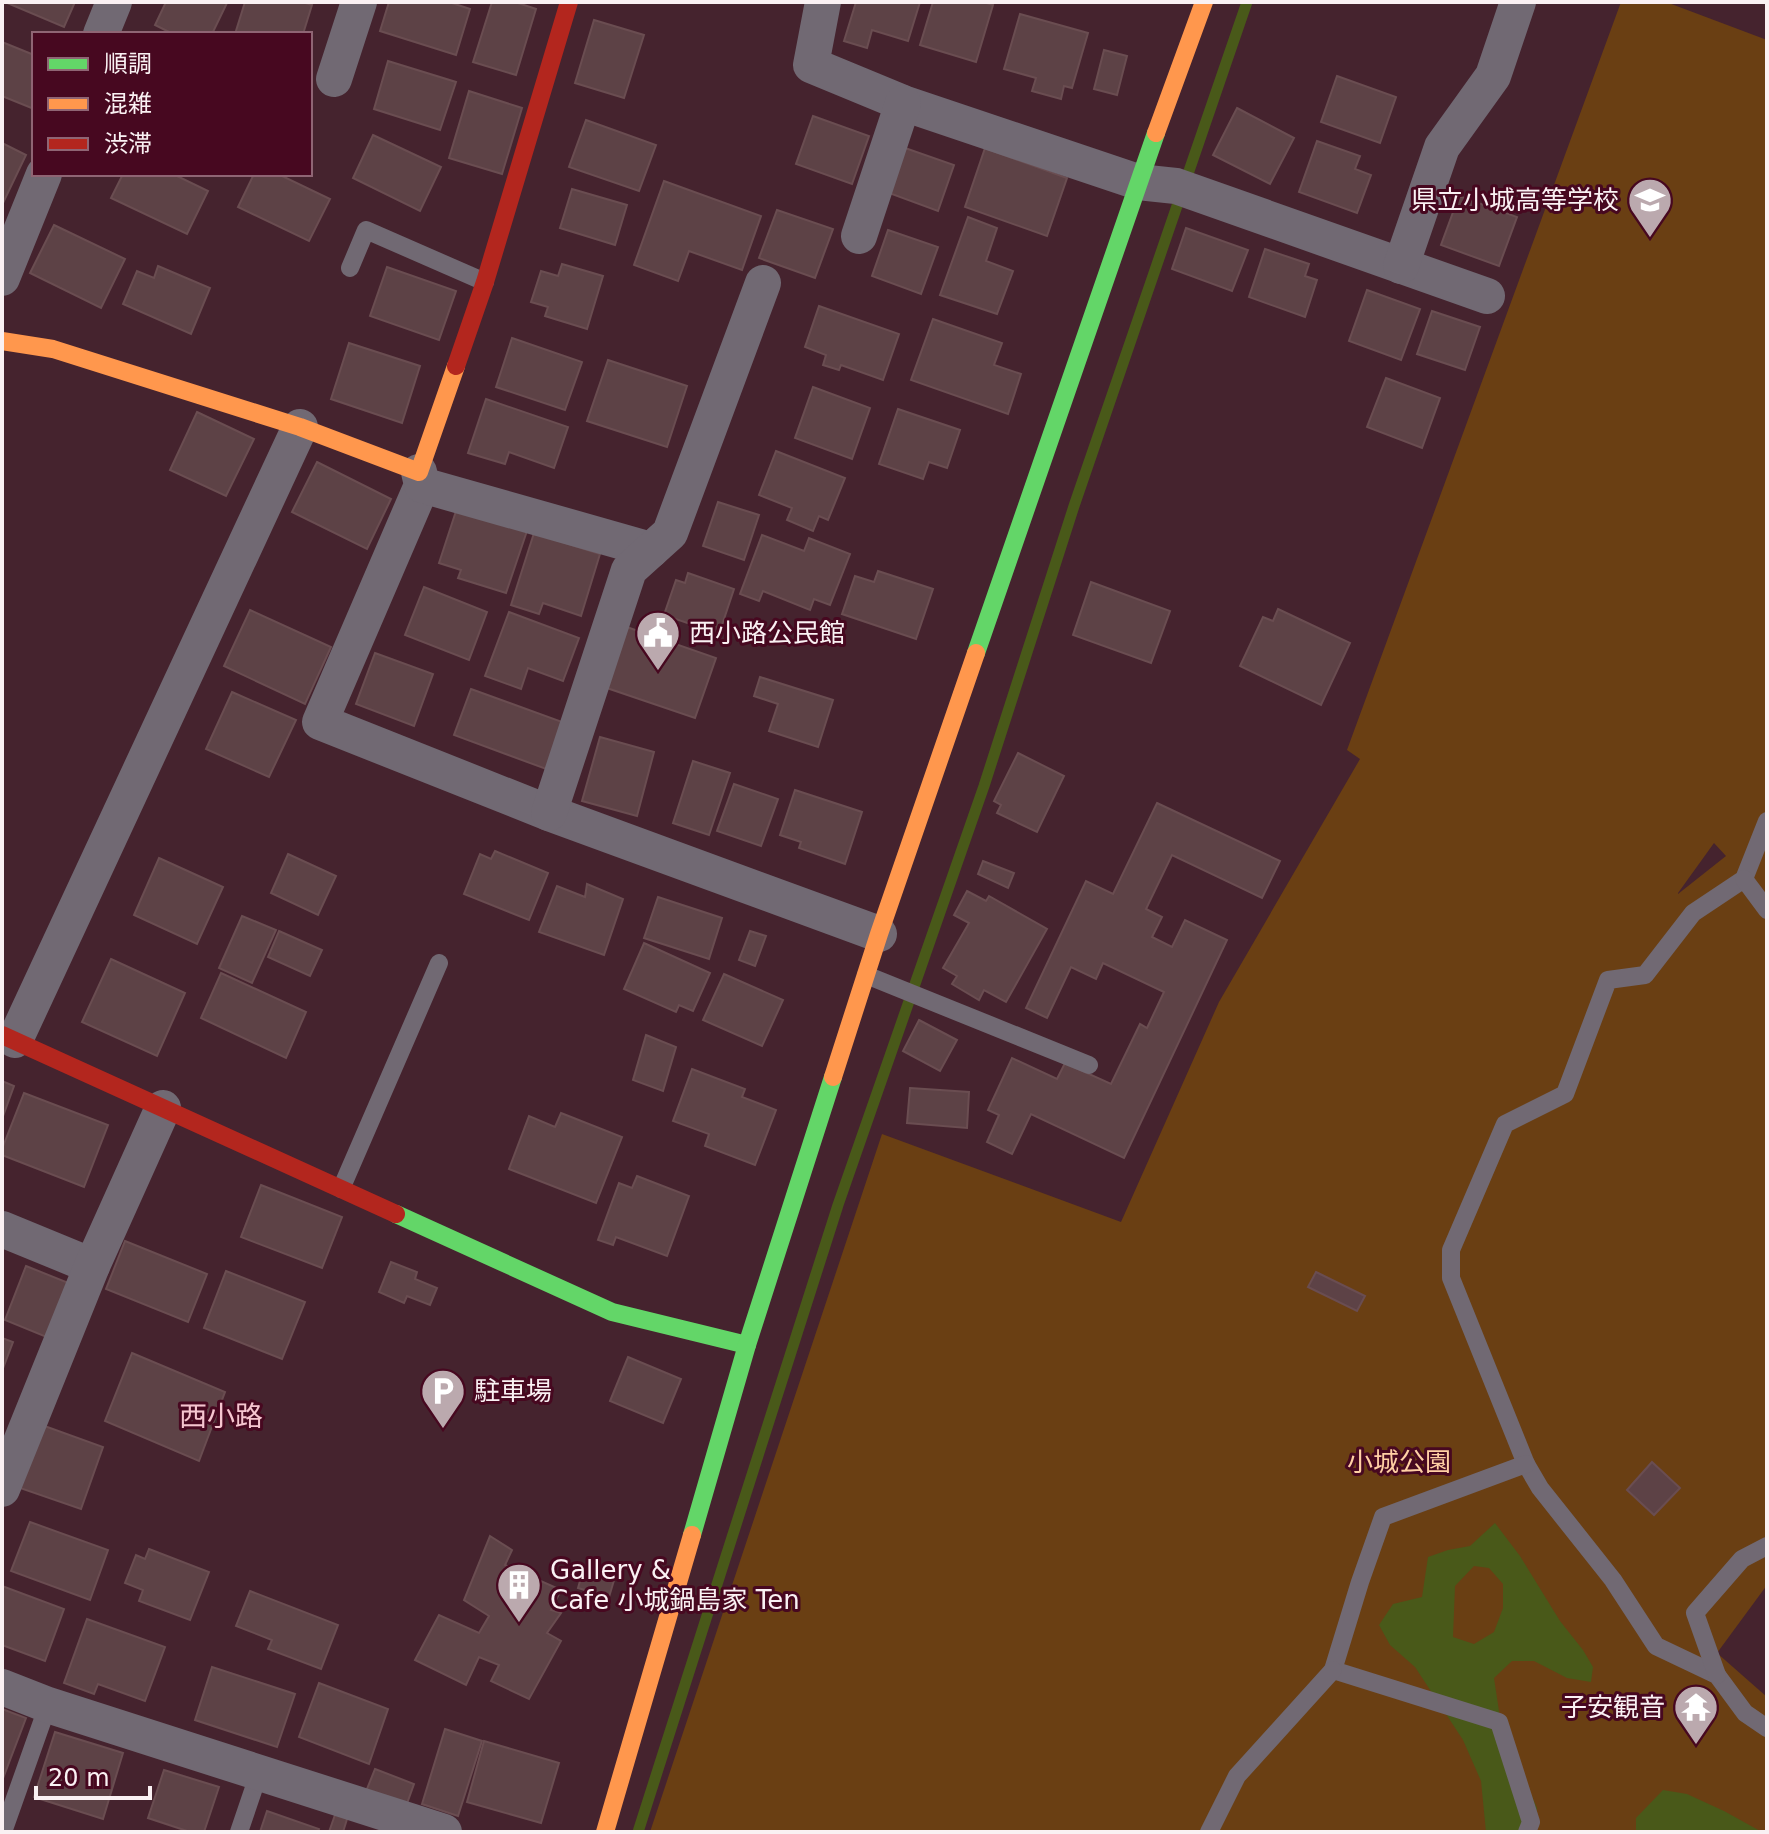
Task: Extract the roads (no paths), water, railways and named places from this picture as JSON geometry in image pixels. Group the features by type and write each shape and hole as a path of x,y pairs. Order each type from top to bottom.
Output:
{"street":[{"path":"102,32 114,2"},
{"path":"334,79 359,2"},
{"path":"569,2 485,282 420,478 320,722 549,813 879,934"},
{"path":"823,2 811,65 903,103 1138,182 1188,190 1487,296"},
{"path":"605,1832 747,1345 879,934 1138,182 1204,2"},
{"path":"1401,266 1442,147 1493,76 1518,2"},
{"path":"859,236 903,103"},
{"path":"2,278 43,176"},
{"path":"549,813 629,570 670,533 763,283"},
{"path":"2,341 53,349 300,427 420,478 651,550"},
{"path":"300,427 8,1038 612,1312 747,1345"},
{"path":"2,1489 92,1266 163,1108"},
{"path":"2,1229 92,1266"},
{"path":"2,1687 48,1705 444,1832"}],"lane":[{"path":"350,268 366,230 485,282"},
{"path":"1717,1675 1656,1646 1613,1580 1540,1488 1526,1464 1451,1278 1451,1250 1505,1124 1565,1094 1608,980 1645,975 1693,913 1744,879 1767,821"},
{"path":"1744,879 1767,910"},
{"path":"341,1189 439,963"},
{"path":"866,975 1089,1065"},
{"path":"1209,1832 1237,1776 1333,1670 1383,1517 1526,1464"},
{"path":"1767,1546 1742,1559 1695,1613 1717,1675 1745,1713 1767,1728"},
{"path":"1333,1670 1499,1722 1531,1822 1527,1832"},
{"path":"3,1832 48,1705"},
{"path":"239,1832 259,1773"}],"waterway":[{"path":"638,1832 838,1205 984,786 1074,506 1247,2"}],"place":[{"name":"県立小城高等学校","path":"1650,239"},
{"name":"西小路公民館","path":"658,672"},
{"name":"駐車場","path":"443,1430"},
{"name":"Gallery & Cafe 小城鍋島家 Ten","path":"519,1624"},
{"name":"子安観音","path":"1696,1746"}],"district":[{"name":"西小路","path":"221,1416"}],"park label":[{"name":"小城公園","path":"1399,1462"}]}
